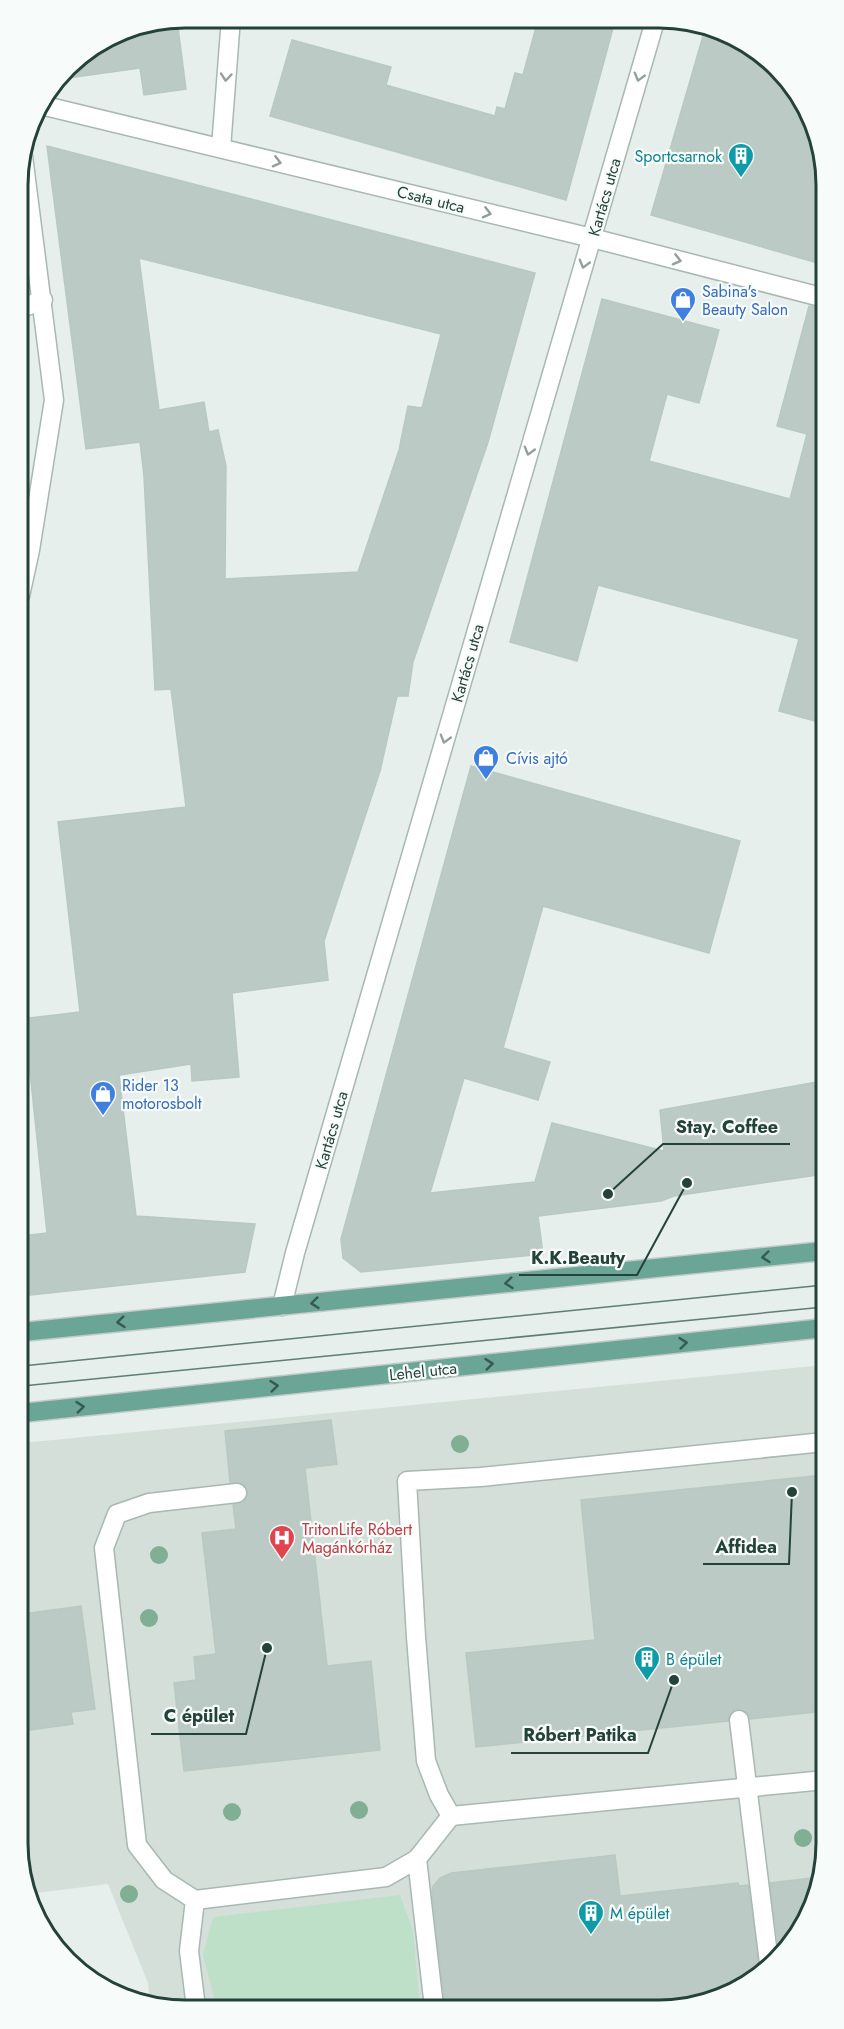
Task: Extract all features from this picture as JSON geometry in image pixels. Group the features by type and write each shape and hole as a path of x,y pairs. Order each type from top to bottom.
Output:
{"main road":[{"path":"28,1331 815,1252"},
{"name":"Lehel utca","path":"28,1412 815,1329"}],"street":[{"path":"220,148 230,28"},
{"name":"Kartács utca","path":"282,1306 295,1253 653,28"},
{"name":"Csata utca","path":"50,107 592,238 816,296"},
{"path":"29,201 54,399 29,556"},
{"path":"29,305 42,300"},
{"path":"451,1816 439,1795 426,1761 407,1481 501,1475 815,1443"},
{"path":"237,1493 149,1503 117,1514 104,1548 137,1845 164,1880 195,1900 386,1877 417,1859 451,1816 815,1781"},
{"path":"740,1720 768,1955"},
{"path":"417,1859 433,2000"},
{"path":"195,1900 189,1951 195,2000"}],"shaded area":[{"path":"815,1366 815,1853 804,1903 789,1931 754,1968 737,1979 718,1989 679,1999 186,2000 149,1996 148,1983 108,1884 37,1893 34,1884 28,1843 28,1442"}],"green space":[{"path":"400,1895 413,1930 419,2000 215,2000 203,1955 213,1917"}],"building":[{"path":"536,28 613,28 566,200 270,116 292,40 391,67 386,85 495,116 497,107 505,109 515,73 523,75"},
{"path":"178,29 186,89 144,95 140,68 73,77 98,55 126,40 145,34"},
{"name":"Sportcsarnok","path":"703,36 718,40 754,61 769,75 783,90 804,126 814,165 816,186 816,263 651,215"},
{"path":"47,146 535,273 488,442 413,662 408,696 397,696 380,771 324,941 328,980 232,993 239,1077 192,1081 191,1064 119,1075 136,1216 255,1224 245,1272 28,1295 28,1235 47,1233 28,1057 28,1018 80,1012 58,822 186,807 171,689 155,690 144,476 140,442 86,449","holes":["139,258 441,334 422,408 408,406 399,450 358,572 225,579 226,466 218,430 209,432 204,402 159,410"]},
{"path":"602,299 719,330 699,403 667,394 649,461 790,499 807,434 777,426 809,306 816,307 816,721 779,711 799,639 598,585 577,661 510,642"},
{"path":"471,766 740,841 709,953 543,906 503,1048 550,1062 538,1100 464,1078 430,1193 535,1182 552,1123 664,1151 660,1110 815,1082 815,1175 674,1196 661,1201 538,1216 543,1254 361,1272 343,1258 341,1239"},
{"path":"331,1420 337,1464 305,1468 327,1666 371,1661 380,1750 184,1771 174,1683 196,1680 194,1657 216,1654 202,1533 236,1529 233,1505 244,1502 248,1492 242,1483 230,1482 225,1431"},
{"path":"815,1476 815,1712 750,1719 748,1713 738,1709 732,1711 728,1721 476,1747 466,1653 595,1640 581,1500"},
{"path":"81,1606 95,1709 71,1712 73,1724 28,1730 28,1613"},
{"name":"M épület","path":"615,1855 620,1896 738,1883 739,1886 748,1885 759,1963 718,1989 679,1999 444,2000 432,1891 440,1878 451,1873"},
{"path":"811,1878 804,1903 789,1931 778,1944 770,1883"}],"tram line":[{"path":"28,1365 815,1286"},
{"path":"28,1385 815,1308"}],"place":[{"name":"Sportcsarnok","path":"741,179"},
{"name":"Sabina's Beauty Salon","path":"683,323"},
{"name":"Cívis ajtó","path":"486,781"},
{"name":"Rider 13 motorosbolt","path":"103,1117"},
{"name":"K.K.Beauty","path":"687,1183"},
{"name":"Stay. Coffee","path":"608,1194"},
{"name":"Affidea","path":"792,1492"},
{"name":"TritonLife Róbert Magánkórház","path":"282,1561"},
{"name":"C épület","path":"267,1648"},
{"name":"Róbert Patika","path":"674,1680"},
{"name":"B épület","path":"647,1682"},
{"name":"M épület","path":"591,1936"}]}
